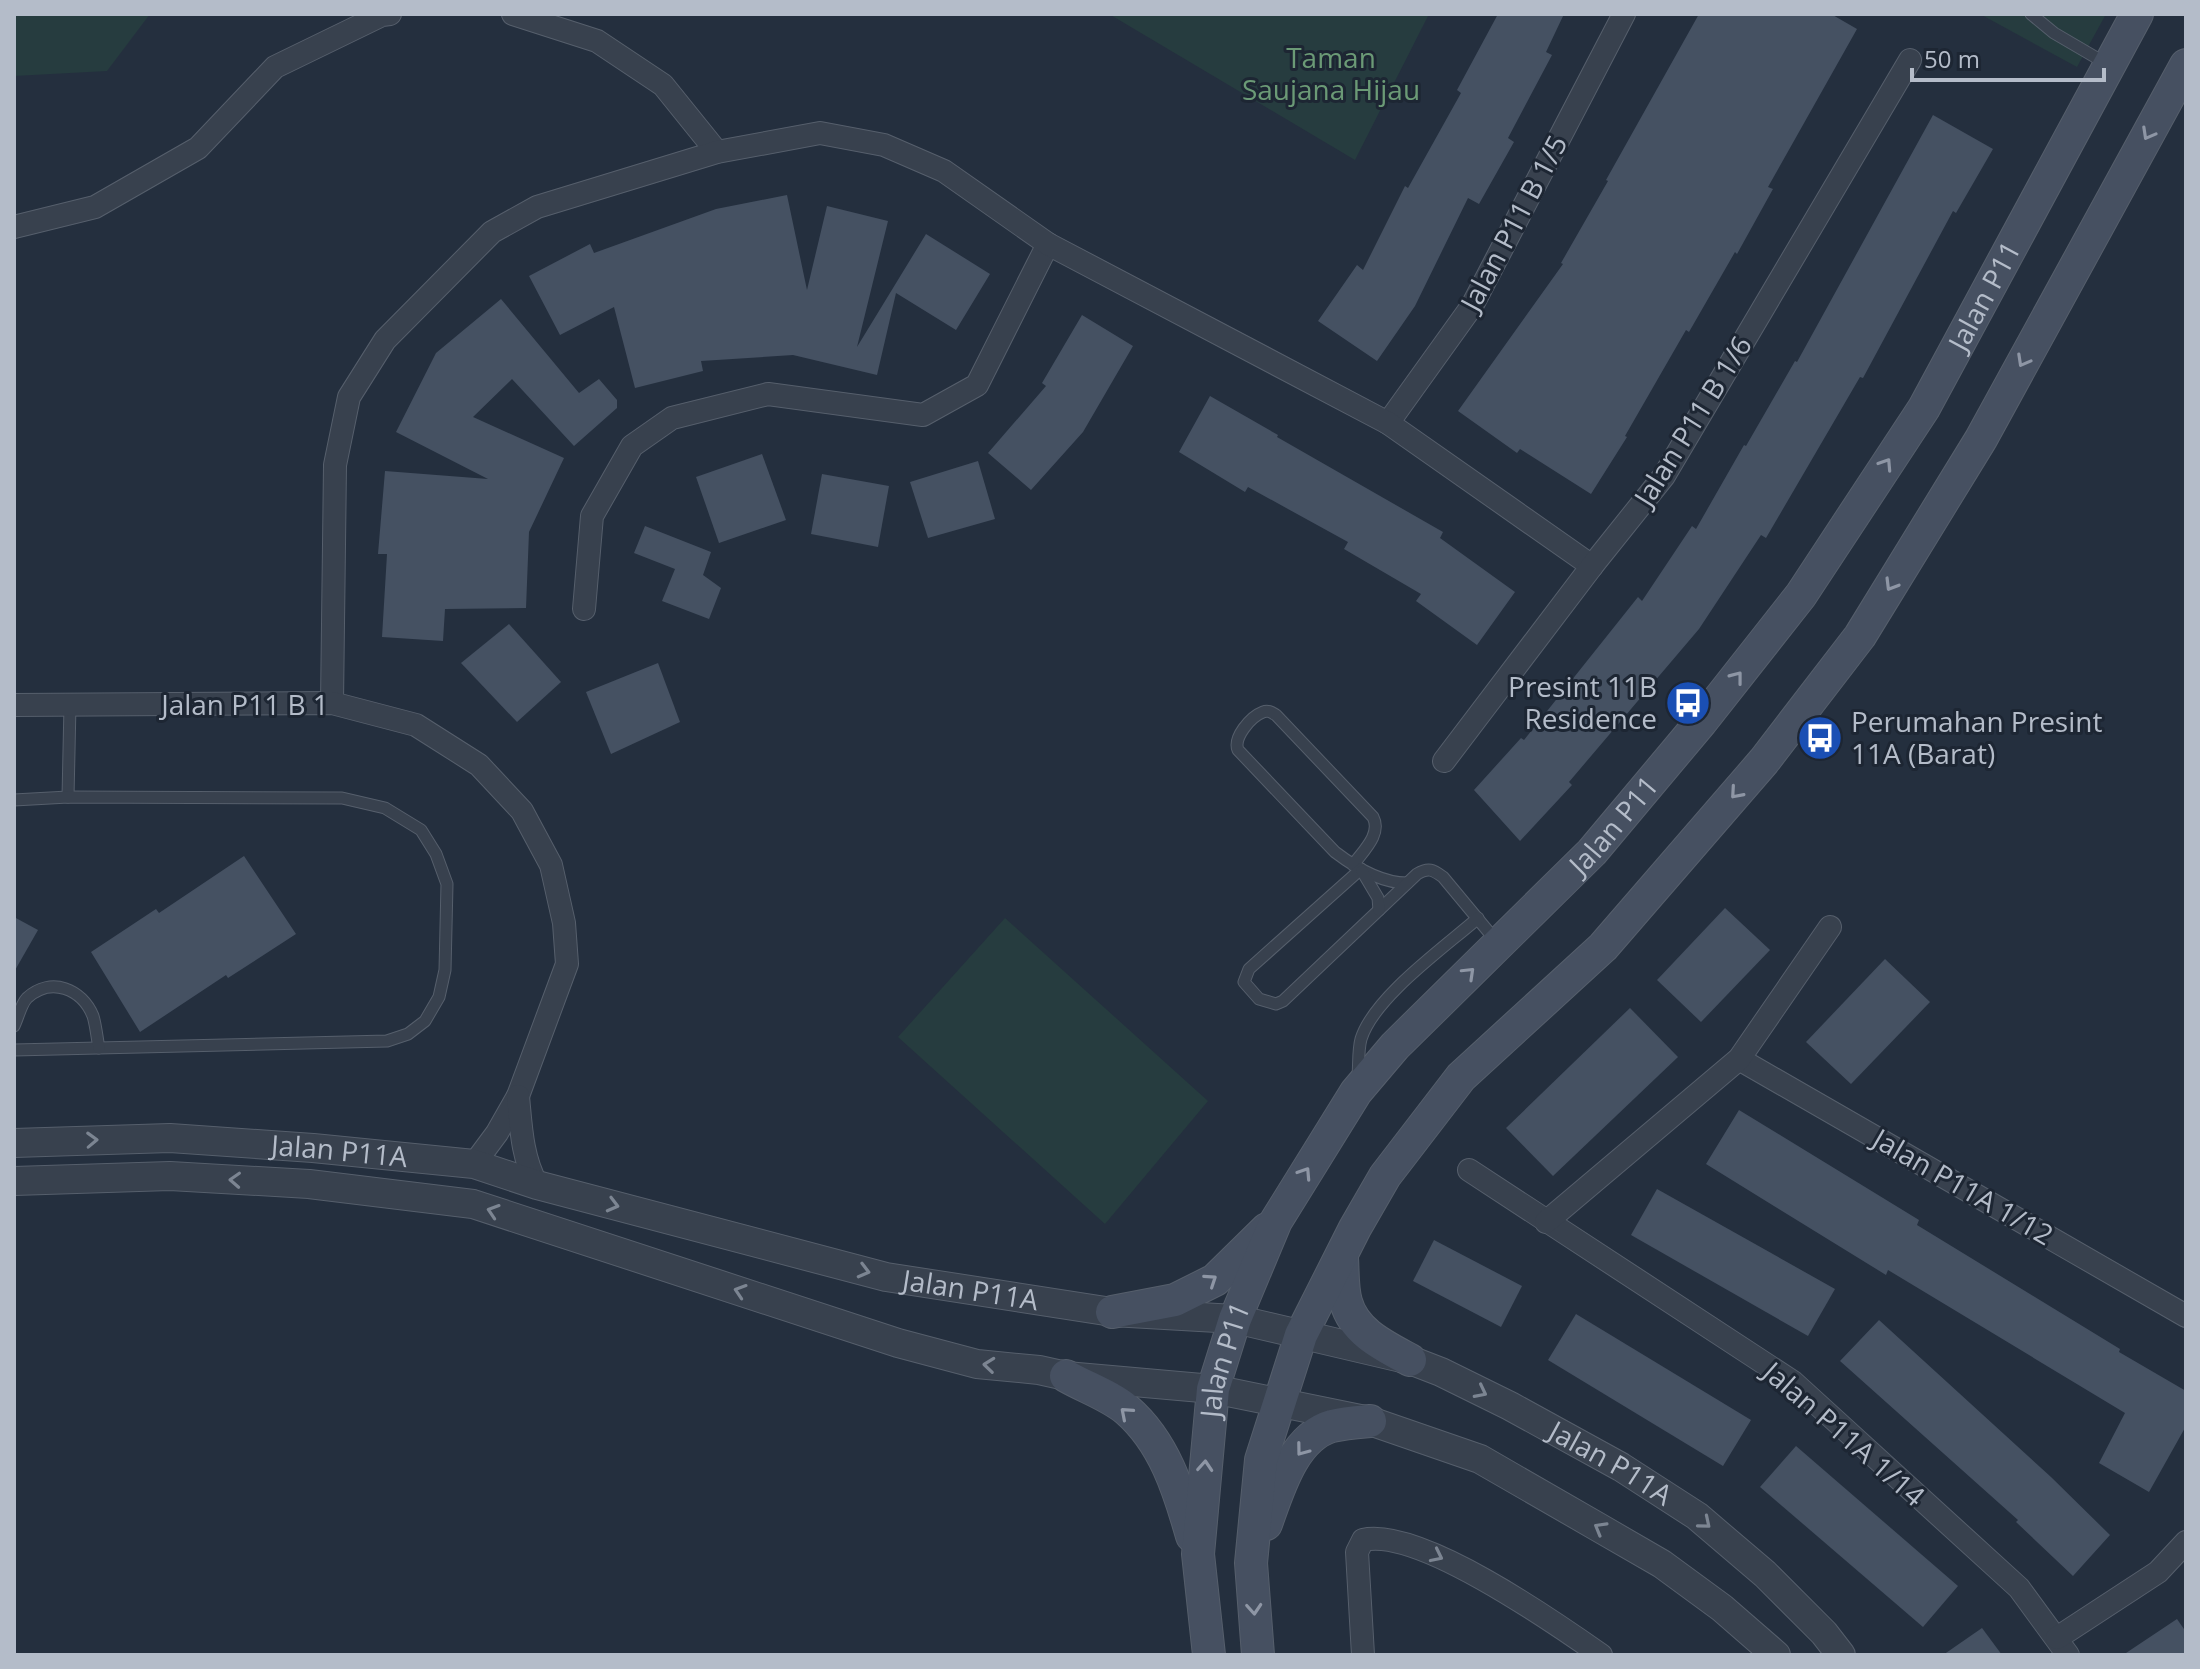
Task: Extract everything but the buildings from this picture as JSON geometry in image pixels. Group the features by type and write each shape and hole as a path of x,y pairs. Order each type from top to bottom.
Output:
{"main road":[{"name":"Jalan P11","path":"1209,1655 1198,1554 1213,1389 1235,1319 1276,1221 1356,1092 1395,1046 1592,852 1701,722 1801,595 1924,408 2137,14"},
{"path":"1258,1655 1251,1563 1261,1460 1301,1335 1385,1176 1461,1077 1603,947 1764,761 1860,636 1981,439 2186,65"},
{"path":"1112,1312 1175,1300 1215,1280 1276,1221"},
{"path":"1342,1258 1346,1302 1357,1326 1410,1360"},
{"path":"1066,1376 1126,1409 1159,1449 1178,1490 1198,1554"},
{"path":"1251,1563 1282,1481 1305,1443 1329,1426 1370,1421"}],"street":[{"path":"14,227 95,207 198,148 275,67 382,15 390,14"},
{"path":"513,14 597,41 663,85 717,152"},
{"name":"Jalan P11 B 1/5","path":"1388,423 1472,306 1624,14"},
{"name":"Jalan P11 B 1/6","path":"1444,761 1664,476 1910,60"},
{"path":"332,703 335,465 349,397 385,340 492,232 537,207 717,152 820,133 884,145 944,171 1048,244 1388,423 1592,566"},
{"path":"584,609 592,516 632,446 672,418 768,394 923,415 977,385 1048,244"},
{"name":"Jalan P11 B 1","path":"14,705 332,703 416,725 479,765 522,811 551,865 564,923 567,964 518,1096 497,1133 474,1164"},
{"path":"1546,1222 1739,1059 1830,927"},
{"name":"Jalan P11A 1/12","path":"1739,1059 2186,1316"},
{"name":"Jalan P11 B 1","path":"518,1096 522,1141 528,1168 537,1185"},
{"name":"Jalan P11A","path":"14,1143 170,1138 474,1164 537,1185 886,1277 953,1290 1112,1312 1235,1319 1410,1360 1510,1406 1621,1467 1697,1516 1765,1574 1824,1633 1841,1655"},
{"name":"Jalan P11A 1/14","path":"1469,1170 1793,1382 2019,1588 2062,1647"},
{"name":"Jalan P11A","path":"14,1181 170,1176 309,1184 473,1204 898,1343 977,1364 1066,1376 1213,1389 1370,1421 1480,1459 1585,1519 1662,1564 1722,1608 1776,1655"},
{"path":"1363,1655 1357,1552 1363,1540 1378,1537 1437,1555 1546,1616 1601,1655"},
{"path":"2062,1647 2158,1572 2186,1542"}],"lane":[{"path":"2031,14 2054,33 2108,64"},
{"path":"68,797 70,705"},
{"path":"1407,883 1381,879 1357,867 1335,852 1238,750 1235,744 1237,736 1262,712 1276,715 1377,824 1376,832 1357,867 1249,969 1244,982 1259,999 1276,1004 1283,1001 1407,883 1426,869 1443,877 1499,944"},
{"path":"14,800 68,797 342,798 385,808 421,830 436,854 447,884 445,970 439,997 425,1021 408,1034 387,1041 14,1050"},
{"path":"1357,867 1378,898 1379,910"},
{"path":"1356,1092 1361,1039 1375,1013 1395,990 1478,918"},
{"path":"14,1026 25,999 42,988 61,986 78,993 93,1016 99,1048"}],"green space":[{"path":"14,14 150,14 107,71 14,76"},
{"name":"Taman Saujana Hijau","path":"1109,14 1429,14 1355,160"},
{"path":"1980,14 2106,14 2077,67"},
{"path":"1005,918 1208,1101 1105,1224 898,1037"}],"place":[{"name":"Presint 11B Residence","path":"1688,703"},
{"name":"Perumahan Presint 11A (Barat)","path":"1820,738"}]}
